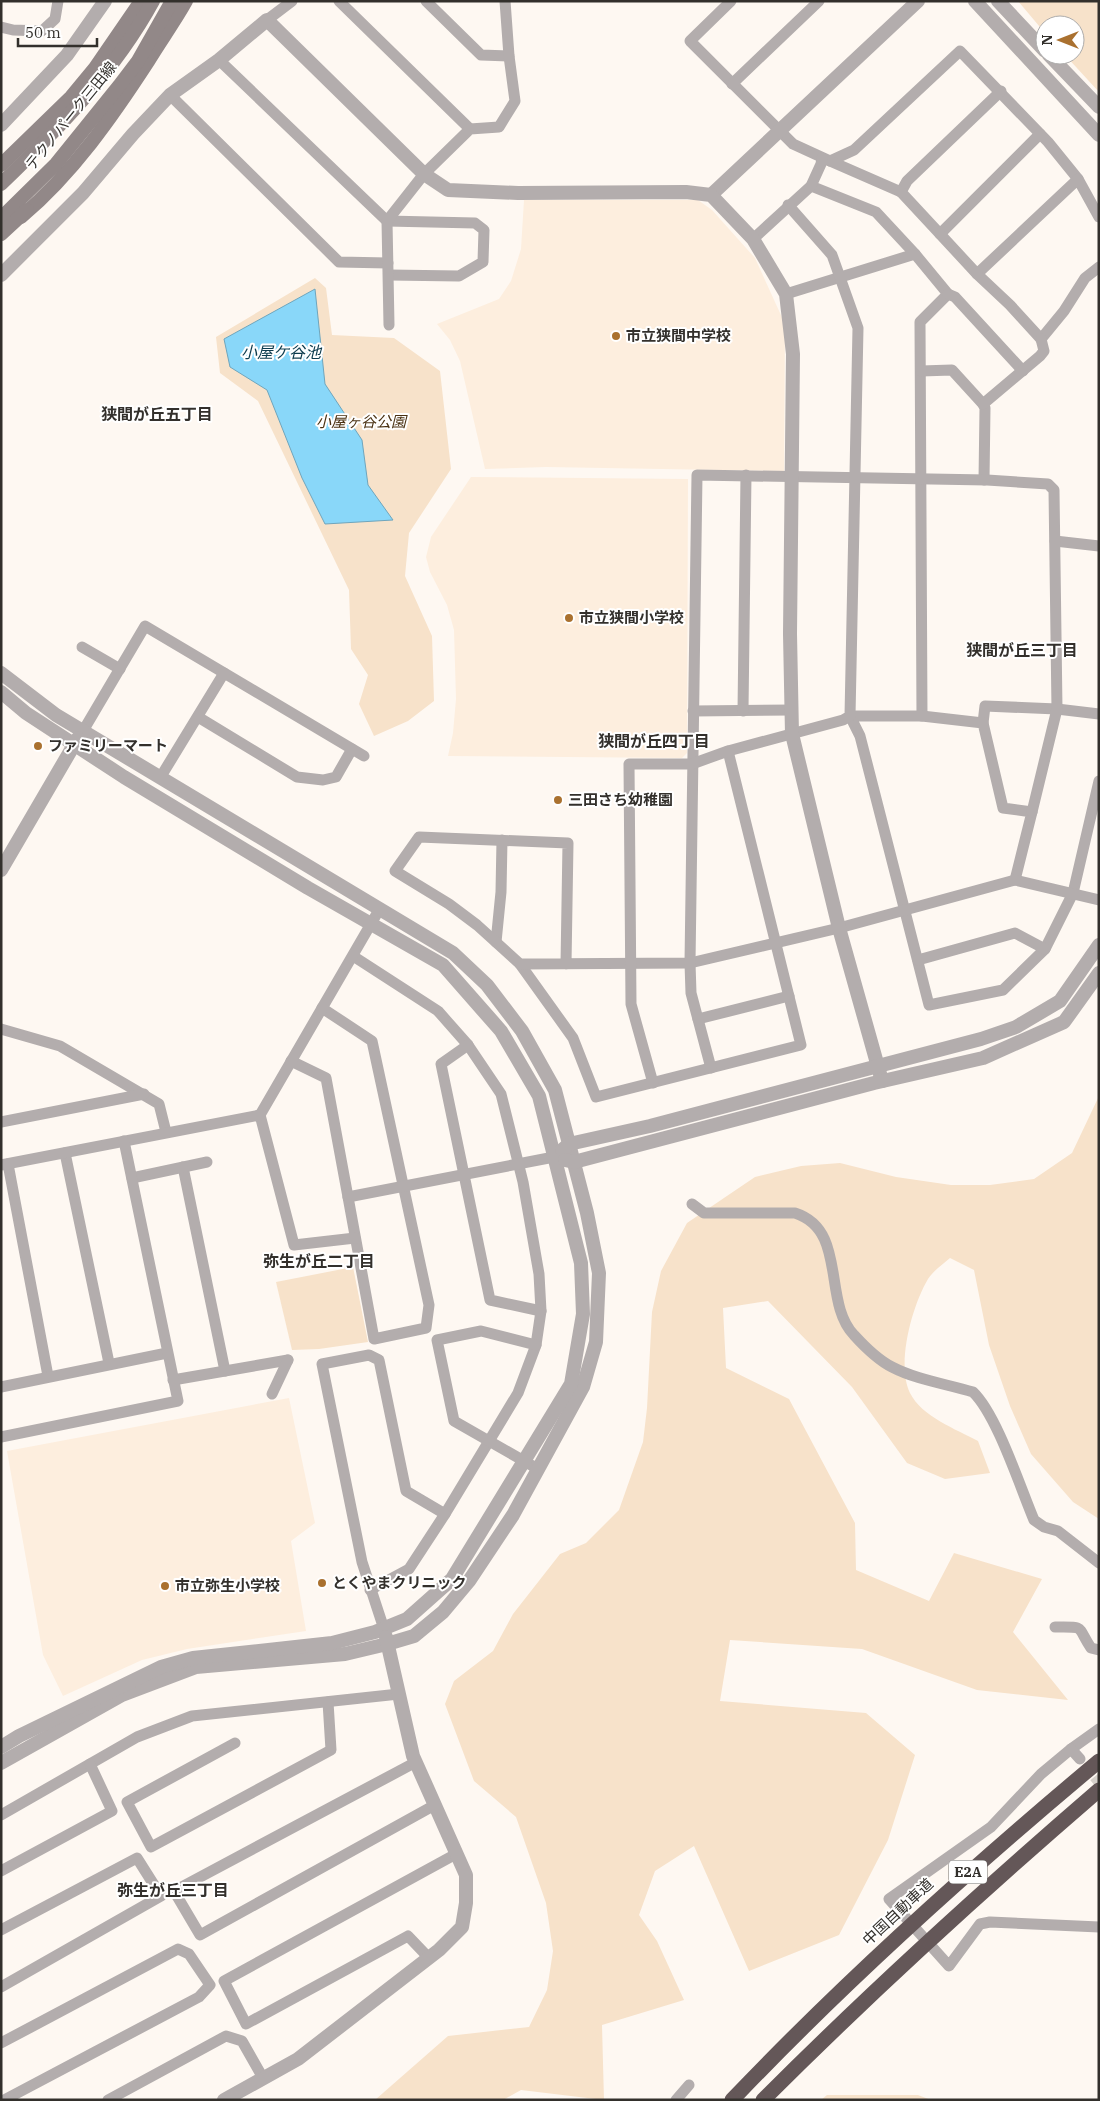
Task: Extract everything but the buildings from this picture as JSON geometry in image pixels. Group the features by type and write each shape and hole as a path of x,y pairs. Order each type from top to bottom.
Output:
{"highway":[{"name":"中国自動車道","path":"732,2100 800,2028 953,1885 1099,1761"},
{"name":"E2A","path":"763,2100 864,1998 945,1924 1099,1790"}],"main road":[{"path":"1,165 71,97 95,68 140,1"},
{"name":"テクノパーク三田線","path":"1,184 53,134 104,74 153,1"},
{"name":"テクノパーク三田線","path":"1,218 56,164 119,86 138,61 172,1"},
{"path":"1,234 44,197 84,151 128,92 186,1"},
{"path":"21,217 65,170 95,129 119,86"},
{"path":"1,176 53,134"}],"street":[{"path":"1,26 13,30 42,31 55,19 58,1"},
{"path":"1,125 66,55 105,1"},
{"path":"1,275 83,193 133,134 170,95 219,60 292,1"},
{"path":"339,1 470,129"},
{"path":"426,1 481,55 509,56"},
{"path":"390,325 387,221 424,174 470,129 499,127 516,101 509,56 505,1"},
{"path":"731,1 690,41 793,144 901,192 977,274 1041,339 1044,351 983,404"},
{"path":"732,84 819,1"},
{"path":"711,195 918,1"},
{"path":"974,1 1099,135"},
{"path":"998,1 1035,41"},
{"path":"1008,1 1012,17"},
{"path":"267,20 424,174 448,190 518,193 686,192 711,195 753,239 773,269 786,294 794,354 792,734 839,928 882,1082"},
{"path":"753,239 811,186 821,164 826,159 854,150 960,50 1001,91 1078,179 1099,217"},
{"path":"219,60 387,221 475,223 484,230 483,262 459,276 389,275"},
{"path":"1059,65 1099,107"},
{"path":"901,192 907,180 1001,91"},
{"path":"170,95 340,262 388,263"},
{"path":"940,234 1040,134"},
{"path":"977,274 1078,179"},
{"path":"811,186 876,212 915,254 948,294 955,296 1023,371"},
{"path":"788,205 832,255 842,277 858,328 850,716 860,736 929,1005 1002,990 1045,949 1073,893 1099,781"},
{"path":"786,294 915,254"},
{"path":"1041,339 1064,311 1085,278 1099,267"},
{"path":"922,716 920,322 948,294"},
{"path":"921,371 952,370 983,404 985,408 984,480"},
{"path":"711,1068 691,992 690,963 697,475 984,480 1048,484 1054,490 1057,709 1015,880"},
{"path":"743,711 746,476"},
{"path":"1055,541 1099,546"},
{"path":"1,870 73,745 145,626 364,756"},
{"path":"82,646 120,668"},
{"path":"1,673 56,715 453,953 487,985 522,1031 555,1090 587,1213 599,1273 596,1342 583,1388 513,1515 474,1573 443,1612 414,1636 345,1654 196,1668 122,1695 1,1763"},
{"path":"160,778 224,673"},
{"path":"1,692 73,745 318,893 443,965 501,1031 539,1096 581,1262 583,1314 571,1384 452,1579 407,1619 384,1629 332,1643 193,1658 161,1667 19,1736 1,1747"},
{"path":"1032,812 1002,808 982,723 986,706 1057,709 1099,714"},
{"path":"693,711 792,710"},
{"path":"653,1083 631,1004 629,764 692,764 728,751 850,716 922,716 982,723"},
{"path":"198,717 297,778 324,780 336,777 352,749"},
{"path":"566,964 568,843 419,837 396,871 449,904 520,964 573,1038 596,1097 801,1045 728,751"},
{"path":"496,942 501,892 502,840"},
{"path":"520,964 690,963 839,928 905,908 1015,880 1099,900"},
{"path":"355,1238 294,1246 260,1115 353,956 368,922 377,908"},
{"path":"918,960 1015,934 1045,949"},
{"path":"554,1157 569,1144 650,1126 1016,1027 1060,1002 1099,944"},
{"path":"353,956 438,1011 468,1045 501,1094 518,1164 539,1274 541,1310 536,1345 518,1393 445,1514 409,1569 370,1590"},
{"path":"348,1197 554,1157 574,1162 882,1082 983,1058 1064,1022 1099,973"},
{"path":"698,1018 789,996"},
{"path":"291,1061 326,1078 374,1340 426,1328 429,1305 372,1041 322,1008"},
{"path":"1,1029 60,1046 144,1094 159,1104 166,1132"},
{"path":"468,1045 441,1064 490,1300 541,1310"},
{"path":"1,1122 144,1094"},
{"path":"48,1376 5,1164 260,1115"},
{"path":"1,1437 178,1401 124,1141"},
{"path":"65,1153 109,1363"},
{"path":"132,1178 207,1162"},
{"path":"182,1167 225,1371"},
{"path":"692,1204 704,1213 795,1214 808,1218 819,1228 829,1251 839,1302 853,1334 891,1367 973,1392 982,1400 1034,1520 1044,1527 1058,1531 1099,1563"},
{"path":"536,1345 481,1331 437,1340 454,1421 538,1469"},
{"path":"1,1387 109,1363 168,1353"},
{"path":"224,2100 298,2059 429,1958 462,1927 466,1902 466,1875 433,1806 416,1762 384,1629 370,1590 322,1364 369,1355 379,1360 406,1491 445,1514"},
{"path":"173,1380 288,1360 272,1394"},
{"path":"1055,1627 1079,1628 1083,1631 1091,1648 1099,1650"},
{"path":"1,1815 137,1737 192,1716 399,1694"},
{"path":"235,1743 127,1802 152,1847 331,1750 328,1702"},
{"path":"1099,1729 1041,1774 991,1827 889,1899 949,1966 980,1924 990,1922 1099,1928"},
{"path":"1071,1750 1080,1759"},
{"path":"416,1762 174,1891 200,1935 433,1806"},
{"path":"1,1872 112,1811 90,1764"},
{"path":"429,1958 408,1936 246,2024 224,1982 456,1854"},
{"path":"1,1930 137,1858 161,1896 1,1987"},
{"path":"1,2043 178,1949 189,1954 210,1984 198,1997 4,2100"},
{"path":"108,2100 226,2036 242,2042 264,2078"},
{"path":"676,2100 689,2085"}],"shaded area":[{"name":"市立狭間中学校","path":"524,200 698,200 712,210 755,258 785,324 784,471 546,467 485,469 460,361 450,340 437,324 499,299 511,281 521,249"},
{"name":"市立狭間小学校","path":"471,477 688,479 687,753 682,758 448,756 453,733 456,699 454,630 447,605 430,572 426,557 431,537"},
{"name":"市立弥生小学校","path":"289,1398 315,1523 291,1541 306,1631 187,1649 142,1660 63,1696 43,1655 7,1451"}],"green space":[{"path":"1018,1 1099,1 1099,92 1074,65 1085,65 1085,15 1035,15 1035,21"},
{"name":"小屋ヶ谷公園","path":"315,278 326,288 332,335 394,338 440,371 451,469 409,533 405,576 432,636 434,701 408,721 374,736 359,704 368,675 351,649 349,590 258,401 220,373 216,337"},
{"path":"1099,1096 1099,1519 1073,1502 1031,1454 1010,1406 989,1345 974,1270 950,1258 928,1279 916,1304 908,1335 905,1351 906,1381 915,1401 931,1416 978,1441 990,1473 945,1479 907,1463 852,1387 768,1301 723,1308 726,1368 789,1399 855,1523 856,1570 929,1601 954,1553 1042,1579 1013,1632 1068,1700 977,1690 862,1649 730,1640 720,1701 866,1713 915,1755 888,1840 839,1935 749,1971 694,1846 655,1871 639,1915 657,1941 684,2000 602,2025 604,2100 521,2090 503,2100 375,2100 448,2036 529,2027 547,1990 553,1951 546,1903 516,1817 474,1781 445,1704 454,1681 493,1651 513,1614 560,1554 586,1543 619,1510 643,1442 647,1408 652,1312 661,1271 687,1223 755,1177 801,1166 840,1163 896,1177 951,1185 990,1185 1034,1179 1072,1153"},
{"path":"353,1267 368,1342 319,1349 292,1350 276,1282"},
{"path":"827,2095 918,2095 931,2100 821,2100"}],"water":[{"name":"小屋ケ谷池","path":"315,289 325,384 362,440 368,485 393,520 325,524 302,478 267,390 230,367 224,339"}],"tunnel":[{"path":"1084,1764 1099,1782"}],"place":[{"name":"市立狭間中学校","path":"616,336"},
{"name":"市立狭間小学校","path":"569,618"},
{"name":"ファミリーマート","path":"38,746"},
{"name":"三田さち幼稚園","path":"558,800"},
{"name":"とくやまクリニック","path":"322,1583"},
{"name":"市立弥生小学校","path":"165,1586"}],"district":[{"name":"狭間が丘五丁目","path":"157,414"},
{"name":"狭間が丘三丁目","path":"1022,650"},
{"name":"狭間が丘四丁目","path":"654,741"},
{"name":"弥生が丘二丁目","path":"319,1261"},
{"name":"弥生が丘三丁目","path":"173,1890"}]}
